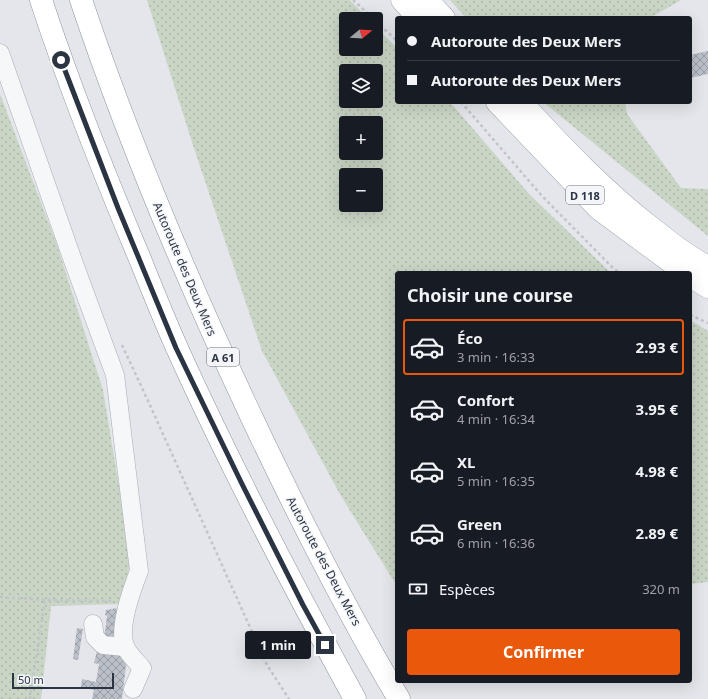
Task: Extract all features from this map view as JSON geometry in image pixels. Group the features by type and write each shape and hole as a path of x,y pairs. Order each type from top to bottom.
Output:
{"main road":[{"path":"41,0 66,74 118,208 176,348 303,605 355,699"},
{"name":"Autoroute des Deux Mers","path":"81,0 102,63 152,191 212,333 276,468 335,584 399,699"},
{"path":"402,0 417,16"},
{"path":"427,0 442,16"},
{"name":"D 118","path":"499,104 599,210 683,271"},
{"name":"D 118","path":"523,104 624,206 688,257 708,267"},
{"path":"692,277 708,287"}],"lane":[{"path":"0,53 115,375 139,571 128,601 122,635 125,647 142,668 133,689"},
{"path":"93,624 95,637 103,646 125,647"}],"path":[{"path":"353,0 366,12"},
{"path":"383,28 395,39"},
{"path":"463,104 542,196 617,271"},
{"path":"692,316 708,323"},
{"path":"119,339 267,664 289,699"},
{"path":"0,597 46,600 128,601"},
{"path":"30,699 46,600"}],"green space":[{"path":"147,0 350,0 361,12 339,12 339,56 383,56 383,34 395,46 395,104 452,104 529,194 609,271 395,271 395,583 341,496 262,351 193,145"},
{"path":"450,0 681,0 653,16 464,16"},
{"path":"0,94 57,245 103,390 131,559 121,604 51,606 41,699 0,699"},
{"path":"545,104 625,104 627,114 681,188 708,189 708,236"},
{"path":"692,321 708,331 708,582 692,584"}],"building":[{"path":"708,51 708,74 692,78 692,55"},
{"path":"114,608 122,610 117,642 104,639 107,616 105,615 106,610"},
{"path":"77,628 83,629 78,660 73,659"},
{"path":"97,651 127,657 122,699 92,699 94,690 81,687 82,679 96,682 99,664 94,663"}],"route":[{"path":"61,60 118,208 176,348 242,484 303,605 325,645"}]}
